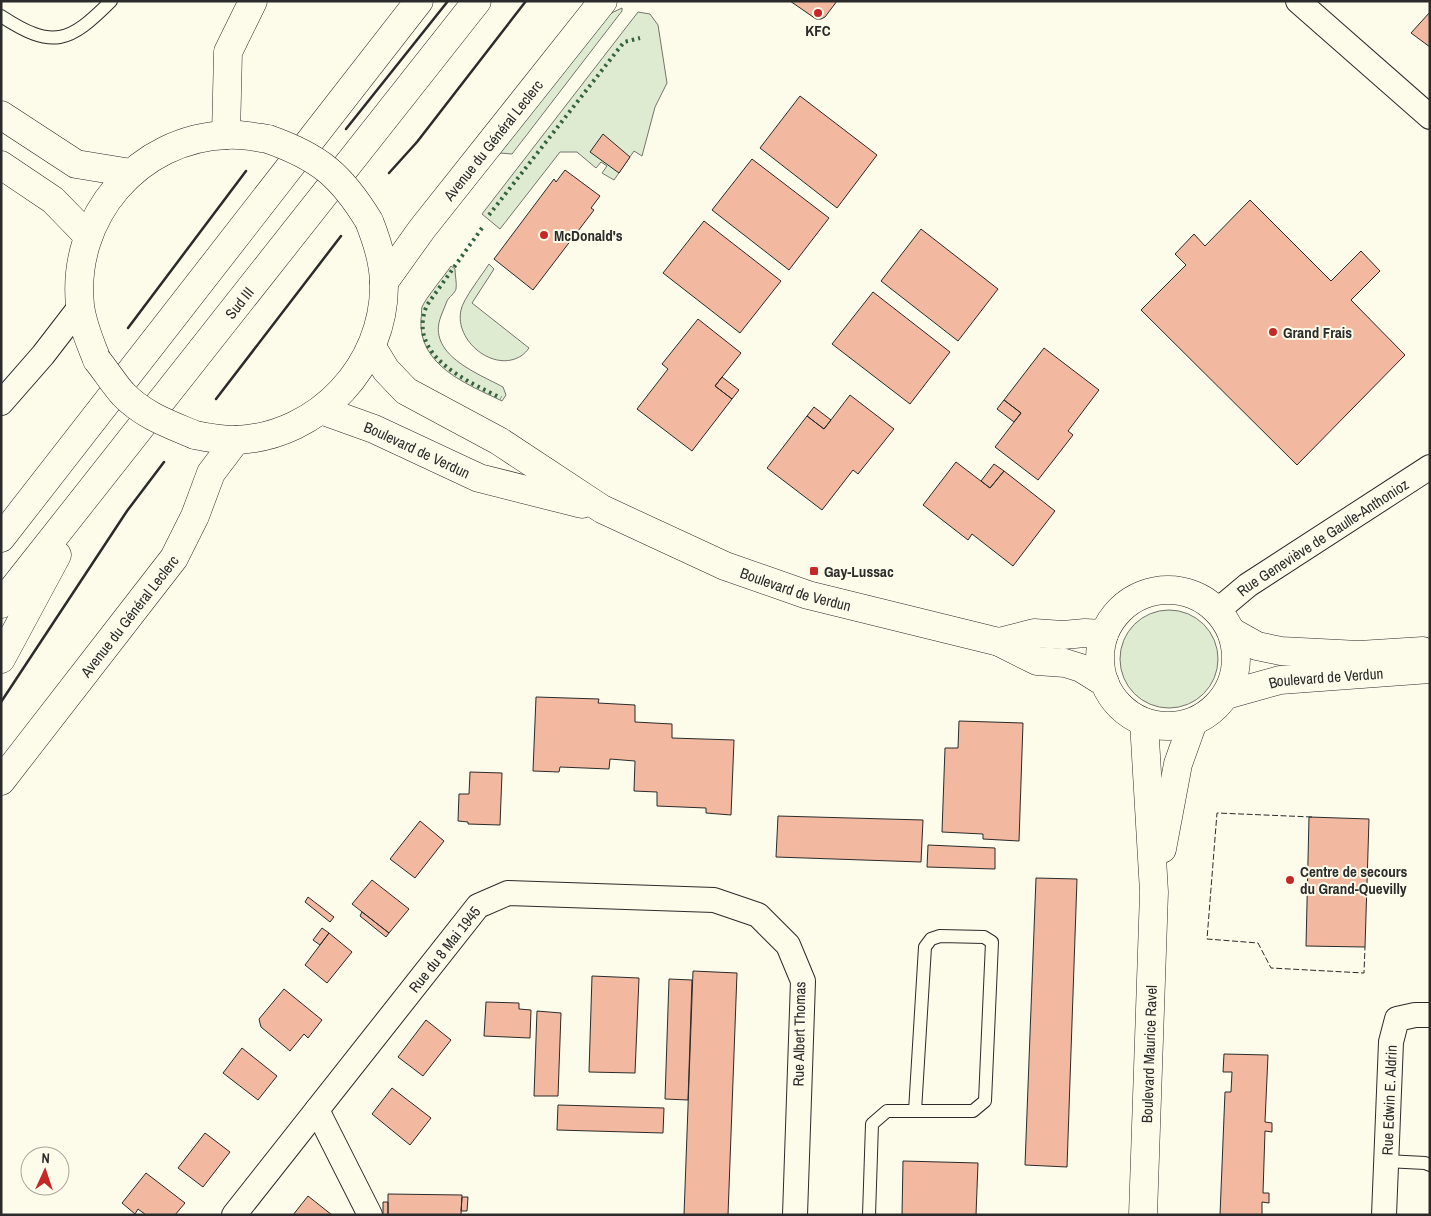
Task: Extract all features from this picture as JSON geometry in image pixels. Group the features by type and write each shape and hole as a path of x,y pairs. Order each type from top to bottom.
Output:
{"main road":[{"path":"226,135 228,52 253,1"},
{"path":"1,538 419,1"},
{"name":"Sud III","path":"1,604 477,1"},
{"name":"Avenue du Général Leclerc","path":"384,282 422,229 603,1"},
{"path":"1,115 76,164 130,173"},
{"path":"226,135 248,135 268,139 294,148 338,177 355,198 369,221 378,246 384,282 381,316 372,347 359,371 348,385 321,410 303,422 255,438 236,440 195,435 156,419 135,405 122,393 97,360 86,334 80,307 80,269 88,236 105,202 130,173 151,157 174,146 200,138 226,135"},
{"path":"1,165 53,200 88,236"},
{"name":"Boulevard de Verdun","path":"372,347 386,370 406,390 499,441 602,509 725,566 808,595 999,642 1036,661 1065,663 1081,668 1105,683"},
{"name":"Boulevard de Verdun","path":"321,410 374,429 479,478 602,509"},
{"name":"Avenue du Général Leclerc","path":"1,781 174,558 194,516 211,473 236,440"},
{"path":"1,659 90,490"},
{"path":"1171,590 1196,596 1224,621 1237,653 1235,676 1226,695 1212,712 1193,722 1170,727 1144,722 1120,707 1105,683 1100,667 1100,650 1104,634 1112,619 1124,607 1138,597 1154,592 1171,590"},
{"name":"Boulevard de Verdun","path":"1224,621 1257,646 1281,651 1359,655 1430,651"},
{"name":"Boulevard de Verdun","path":"999,642 1034,634 1104,634"},
{"name":"Boulevard de Verdun","path":"1226,695 1280,680 1430,669"},
{"name":"Boulevard Maurice Ravel","path":"1143,1215 1154,892 1144,722"},
{"name":"Boulevard Maurice Ravel","path":"1154,892 1178,764 1193,722"}],"street":[{"path":"1298,1 1430,117"},
{"path":"1,402 43,355 80,307"},
{"name":"Rue Geneviève de Gaulle-Anthonioz","path":"1224,621 1248,585 1430,467"},
{"name":"Rue du 8 Mai 1945","path":"234,1215 478,906 508,893 714,900"},
{"name":"Rue Albert Thomas","path":"714,900 758,915 788,945 802,981 794,1215"},
{"name":"Rue Edwin E. Aldrin","path":"1384,1215 1390,1042 1397,1019 1414,1015 1430,1015"},
{"path":"317,1110 370,1215"}],"lane":[{"path":"1,16 23,30 40,36 58,37 73,33 89,23 111,1"},
{"path":"869,1215 872,1124 887,1110 915,1111 973,1111 985,1101 992,942 984,937 940,936 931,939 925,947 915,1111"},
{"path":"1386,1161 1425,1163 1430,1165"}],"green space":[{"path":"622,8 622,11 512,154 500,153 607,15"},
{"path":"638,12 650,14 658,25 667,83 655,107 642,156 634,151 614,180 602,173 607,166 601,162 596,168 577,152 560,152 500,229 482,214"},
{"path":"489,264 494,269 472,303 529,348 521,356 510,360 488,357 478,351 470,343 460,322 462,305"},
{"path":"451,266 455,269 456,289 447,301 441,316 438,329 441,341 447,351 457,360 503,387 506,395 502,401 474,388 447,371 427,349 422,335 422,307"},
{"path":"1169,610 1188,614 1203,625 1214,640 1218,659 1214,678 1203,693 1188,704 1169,708 1150,704 1135,693 1124,678 1120,659 1124,640 1135,625 1150,614"}],"building":[{"name":"KFC","path":"790,1 837,1 825,17 816,19"},
{"path":"1430,12 1430,47 1411,33"},
{"path":"800,96 877,155 837,208 760,148"},
{"path":"603,134 630,157 619,173 590,152"},
{"path":"752,159 829,218 789,270 712,210"},
{"name":"McDonald's","path":"565,170 600,196 591,208 594,210 533,290 494,259 554,179 556,182"},
{"name":"Grand Frais","path":"1250,200 1331,281 1361,251 1380,271 1351,300 1405,355 1297,465 1141,310 1186,265 1175,254 1194,234 1205,246"},
{"path":"704,221 781,281 740,333 663,273"},
{"path":"921,229 998,289 958,341 881,281"},
{"path":"873,292 950,352 910,404 832,344"},
{"path":"698,319 741,353 715,386 732,399 692,451 637,409 668,369 662,364"},
{"path":"1044,348 1099,390 1068,431 1073,435 1038,480 995,447 1021,413 1004,400"},
{"path":"722,377 739,390 732,399 715,386"},
{"path":"850,395 894,429 858,474 853,470 822,510 767,468 807,416 824,429"},
{"path":"1004,400 1021,413 1014,422 997,409"},
{"path":"814,407 831,420 824,429 807,416"},
{"path":"956,462 990,488 1004,471 1055,511 1013,566 972,534 968,540 923,505"},
{"path":"994,464 1004,471 990,488 981,481"},
{"path":"536,697 599,699 598,703 635,705 635,722 672,724 672,738 734,740 731,815 706,813 706,808 657,806 657,792 634,791 635,761 610,759 609,769 560,767 559,772 533,771"},
{"path":"959,721 1023,723 1019,841 983,839 983,834 942,832 945,748 958,748"},
{"path":"470,772 502,773 500,825 468,824 468,822 458,821 459,794 469,794"},
{"path":"778,816 923,820 921,862 776,857"},
{"path":"1309,817 1369,819 1365,947 1306,946"},
{"path":"420,821 444,841 415,878 390,859"},
{"path":"928,845 995,848 995,869 927,867"},
{"path":"1036,878 1077,879 1067,1167 1025,1165"},
{"path":"372,880 409,909 389,933 352,904"},
{"path":"308,897 334,917 330,922 305,902"},
{"path":"362,912 389,933 386,937 360,916"},
{"path":"322,928 329,933 320,945 313,940"},
{"path":"329,933 352,952 327,983 305,965"},
{"path":"693,971 737,973 728,1215 684,1215"},
{"path":"592,976 639,978 635,1073 589,1072"},
{"path":"669,979 692,980 688,1100 665,1099"},
{"path":"284,989 322,1020 308,1038 304,1034 290,1051 261,1027 259,1019"},
{"path":"486,1002 519,1003 519,1009 531,1010 530,1038 484,1036"},
{"path":"537,1011 561,1013 558,1096 534,1096"},
{"path":"426,1020 451,1040 423,1076 398,1057"},
{"path":"242,1048 277,1076 258,1100 223,1073"},
{"path":"1224,1054 1268,1055 1265,1122 1272,1123 1272,1132 1265,1131 1263,1193 1269,1193 1269,1203 1262,1202 1262,1215 1220,1215 1225,1092 1231,1092 1232,1072 1223,1072"},
{"path":"392,1088 431,1118 410,1145 372,1114"},
{"path":"558,1105 664,1108 663,1133 557,1130"},
{"path":"205,1133 230,1152 203,1187 178,1168"},
{"path":"903,1161 978,1163 976,1215 902,1215"},
{"path":"146,1173 185,1203 175,1215 146,1215 138,1209 135,1214 122,1203"},
{"path":"388,1194 462,1195 461,1215 388,1215"},
{"path":"308,1196 332,1215 293,1215"},
{"path":"462,1197 468,1197 467,1211 461,1211"},
{"path":"383,1202 388,1202 388,1215 383,1215"}],"hedge":[{"path":"489,215 624,42 640,38"},
{"path":"482,228 427,305 423,323 425,338 432,352 443,364 471,383 501,398"}],"fence":[{"path":"1312,817 1217,813 1207,939 1258,943 1271,968 1364,973 1365,947"}],"wall":[{"path":"346,129 448,1"},
{"path":"389,173 417,142 526,1"},
{"path":"128,328 246,171"},
{"path":"216,399 341,236"},
{"path":"1,702 127,511 164,462"}],"place":[{"name":"KFC","path":"818,13"},
{"name":"McDonald's","path":"544,235"},
{"name":"Grand Frais","path":"1273,332"},
{"name":"Gay-Lussac","path":"814,571"},
{"name":"Centre de secours du Grand-Quevilly","path":"1290,880"}]}
